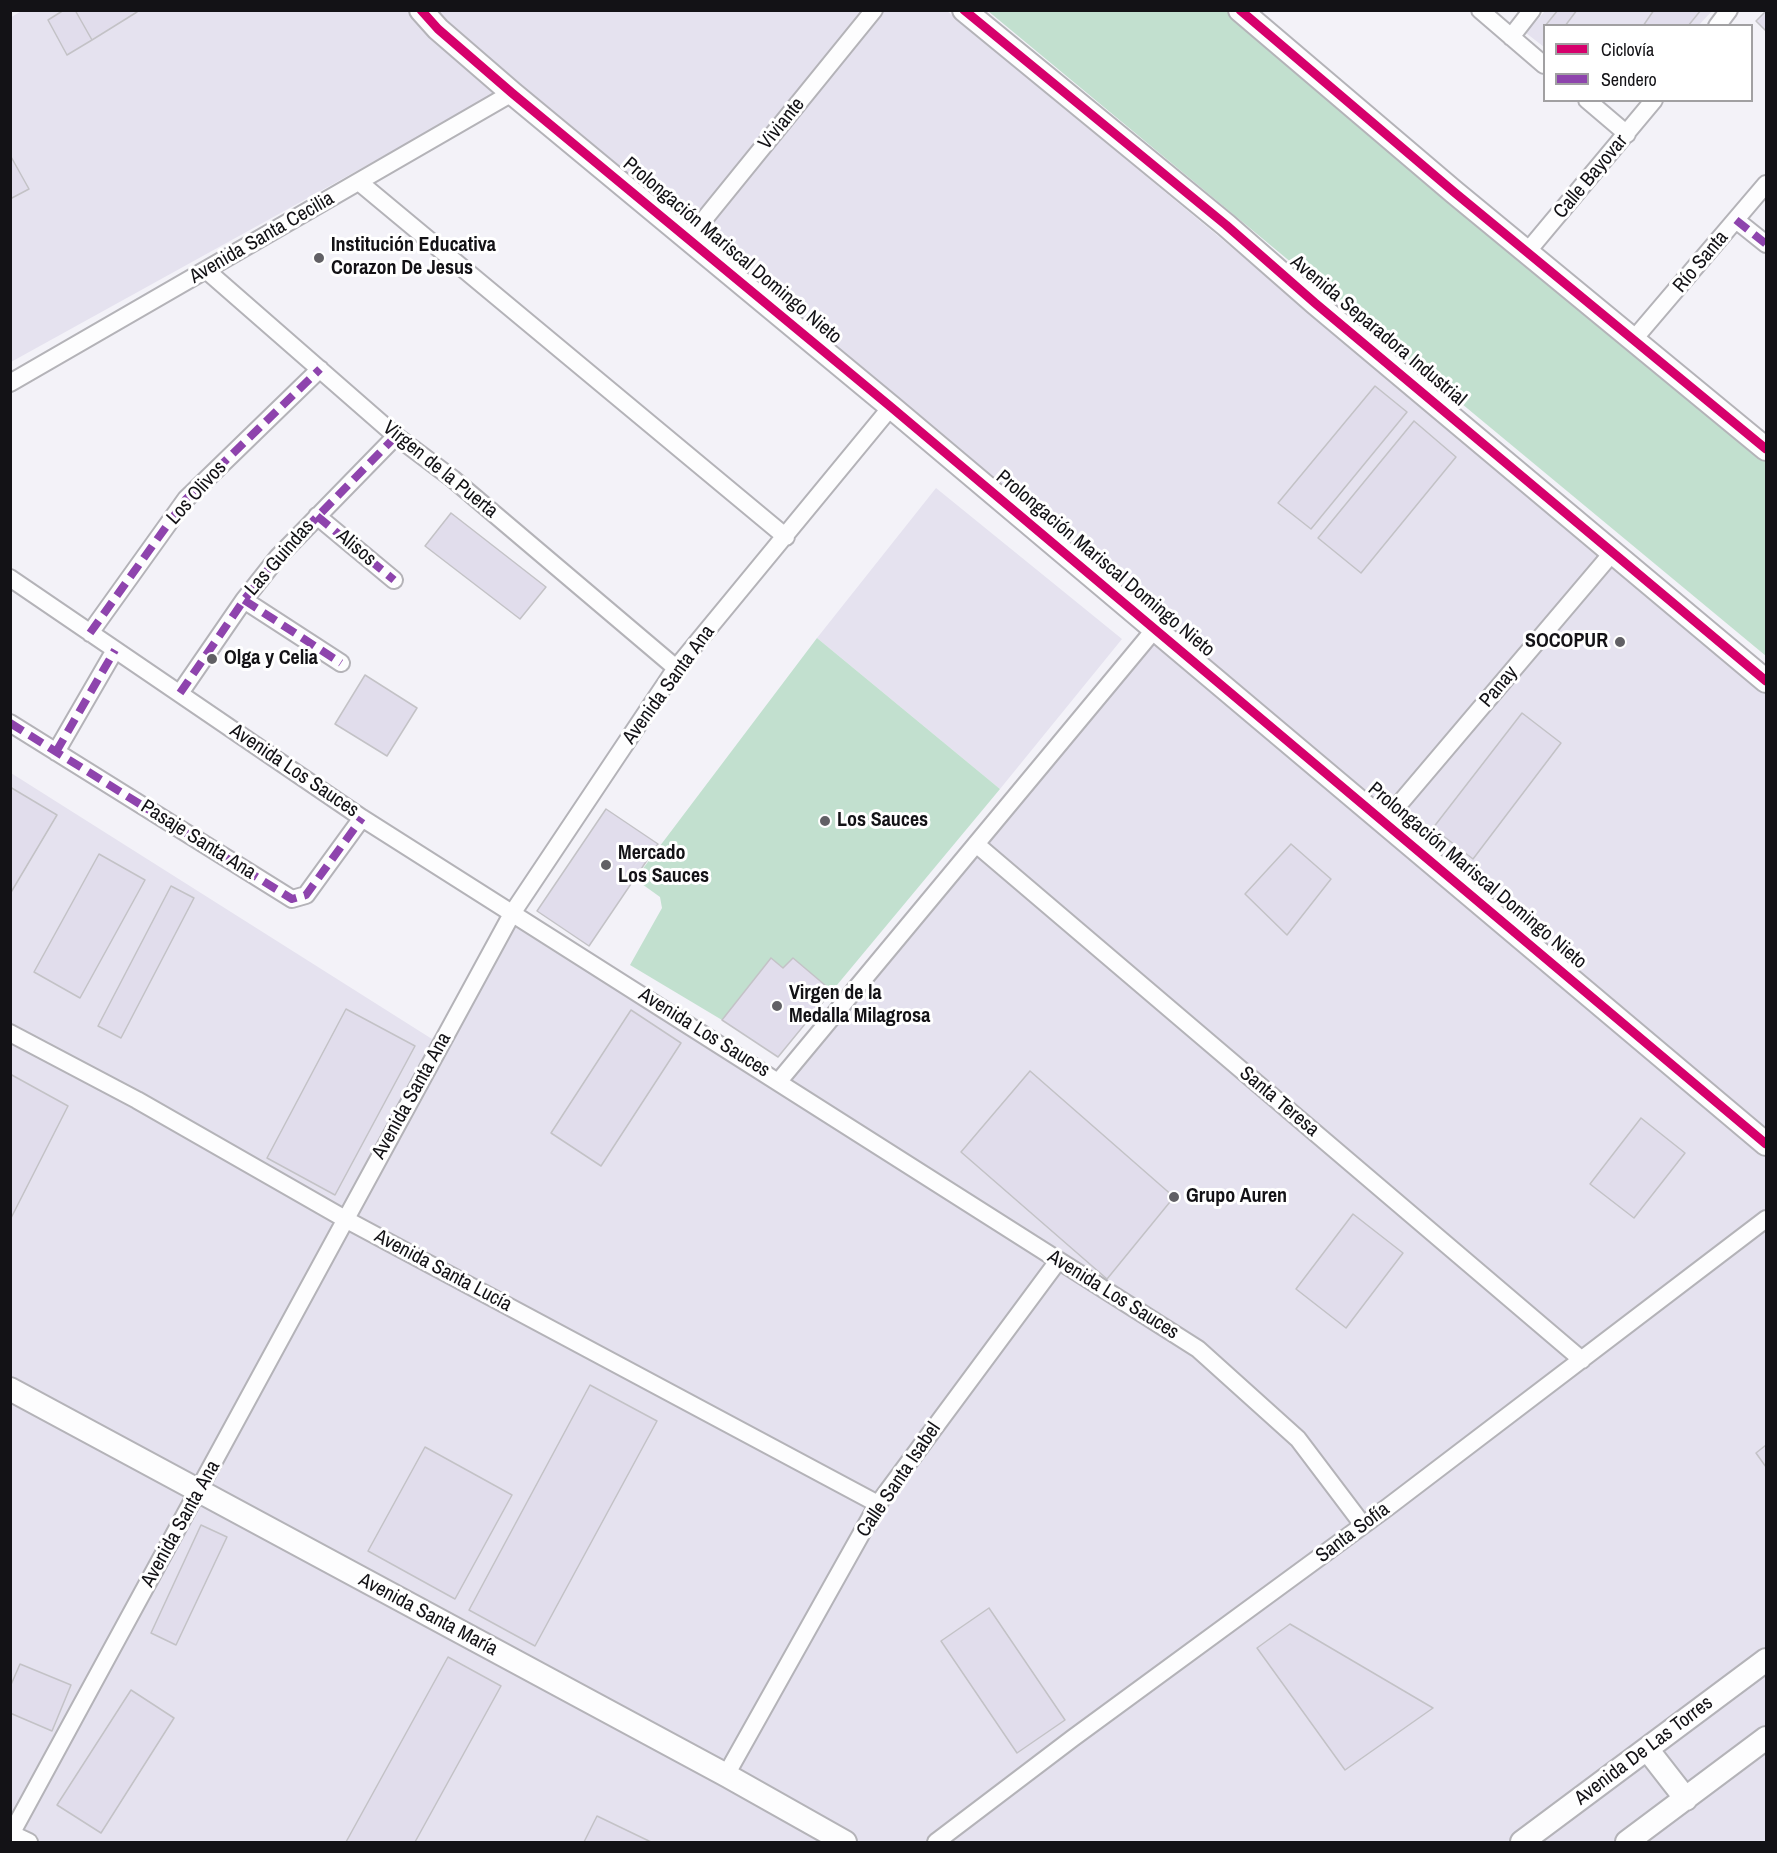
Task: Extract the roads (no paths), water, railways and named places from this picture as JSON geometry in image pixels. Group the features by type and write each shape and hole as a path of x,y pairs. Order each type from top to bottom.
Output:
{"street":[{"name":"Prolongación Mariscal Domingo Nieto","path":"421,10 438,29 513,93 891,407 1767,1144"},
{"name":"Viviante","path":"689,238 874,10"},
{"name":"Avenida Separadora Industrial","path":"964,10 1226,225 1315,303 1767,681"},
{"path":"1240,10 1527,252 1763,439"},
{"path":"1480,10 1543,63"},
{"path":"1511,36 1532,10"},
{"path":"1718,24 1729,10"},
{"name":"Avenida Santa Cecilia","path":"10,383 513,93"},
{"path":"1589,102 1627,134"},
{"name":"Calle Bayovar","path":"1527,252 1652,102"},
{"path":"359,182 786,537"},
{"name":"Río Santa","path":"1634,339 1767,184"},
{"path":"1736,220 1767,244"},
{"name":"Virgen de la Puerta","path":"206,270 396,436 453,479 676,668"},
{"name":"Los Olivos","path":"90,633 186,499 320,369"},
{"name":"Avenida Santa Ana","path":"11,1834 513,912 676,668 891,407"},
{"name":"Las Guindas","path":"180,693 244,600 278,557 396,436"},
{"name":"Alisos","path":"317,516 394,580"},
{"name":"Panay","path":"1384,822 1613,552"},
{"name":"Avenida Los Sauces","path":"10,578 362,818 1198,1349 1298,1439 1363,1525"},
{"path":"244,600 340,663"},
{"path":"779,1081 1154,630"},
{"path":"56,752 115,650"},
{"name":"Pasaje Santa Ana","path":"10,723 292,899 306,895 362,818"},
{"name":"Santa Teresa","path":"976,844 1582,1360"},
{"name":"Avenida Santa Lucía","path":"10,1033 137,1100 345,1219 878,1504"},
{"name":"Santa Sofía","path":"936,1842 1073,1738 1363,1525 1767,1219"},
{"name":"Calle Santa Isabel","path":"726,1775 878,1504 1058,1261"},
{"name":"Avenida Santa María","path":"10,1389 726,1775 845,1842"},
{"name":"Avenida De Las Torres","path":"1522,1842 1767,1660"},
{"path":"1627,1842 1767,1738"},
{"path":"1647,1749 1686,1799"},
{"path":"11,1834 29,1842"}],"place":[{"name":"Institución Educativa Corazon De Jesus","path":"319,258"},
{"name":"SOCOPUR","path":"1620,642"},
{"name":"Olga y Celia","path":"212,659"},
{"name":"Los Sauces","path":"825,821"},
{"name":"Mercado Los Sauces","path":"606,865"},
{"name":"Virgen de la Medalla Milagrosa","path":"777,1006"},
{"name":"Grupo Auren","path":"1174,1197"}]}
